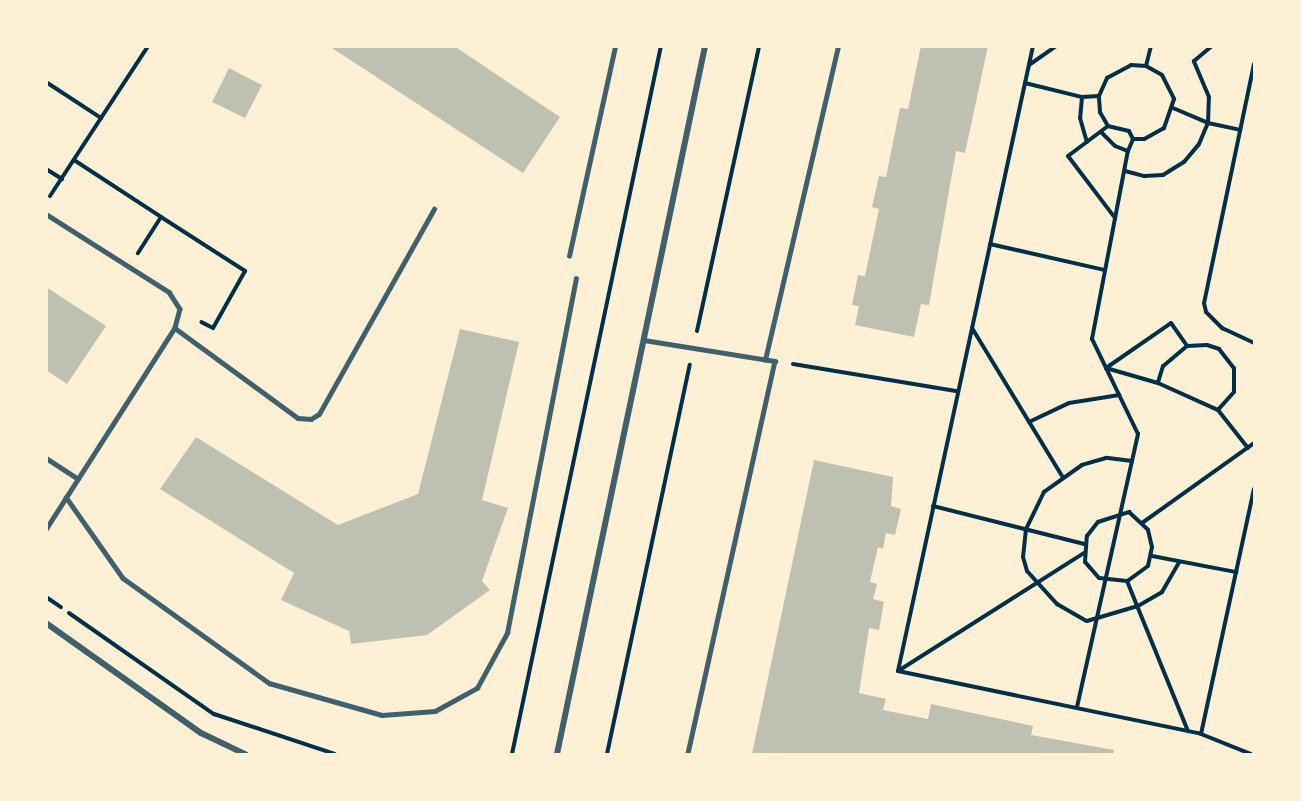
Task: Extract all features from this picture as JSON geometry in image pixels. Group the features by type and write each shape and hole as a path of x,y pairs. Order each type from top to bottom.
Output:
{"street":[{"path":"558,754 705,46"},
{"path":"46,623 201,733 245,754"}],"lane":[{"path":"569,256 615,46"},
{"path":"765,360 838,46"},
{"path":"175,328 298,418 312,419 319,414 434,209"},
{"path":"46,214 130,266 176,299 180,309 175,328 46,530"},
{"path":"66,497 123,578 269,683 382,715 435,711 477,688 507,633 576,279"},
{"path":"644,340 775,361 688,754"},
{"path":"46,458 78,479"}],"path":[{"path":"46,202 148,46"},
{"path":"512,754 661,46"},
{"path":"607,754 759,46"},
{"path":"897,671 956,391 1033,46"},
{"path":"1028,66 1056,46"},
{"path":"1146,66 1151,46"},
{"path":"1125,171 1144,176 1163,175 1184,162 1199,144 1208,123 1209,97 1194,62 1212,46"},
{"path":"1254,64 1204,303 1206,312 1222,328 1254,343"},
{"path":"1131,65 1146,66 1168,82 1173,108 1164,128 1144,139 1133,139 1128,131 1108,126 1100,112 1099,96 1114,72 1131,65"},
{"path":"46,82 101,118"},
{"path":"1025,83 1082,97 1099,96"},
{"path":"1082,97 1080,118 1087,142"},
{"path":"1173,108 1208,123 1240,130"},
{"path":"1108,126 1068,156 1115,219"},
{"path":"1101,132 1115,146 1128,151"},
{"path":"1077,707 1138,434 1092,339 1128,151 1133,139"},
{"path":"74,160 245,271 213,328"},
{"path":"46,169 62,179"},
{"path":"130,266 161,217"},
{"path":"990,244 1104,270"},
{"path":"1106,368 1171,323 1187,346"},
{"path":"971,327 1062,476"},
{"path":"1158,383 1163,366 1187,346 1207,345 1219,349 1234,368 1234,392 1218,410"},
{"path":"775,361 956,391"},
{"path":"1106,368 1158,383 1218,410 1248,448"},
{"path":"1029,422 1069,403 1119,394"},
{"path":"1142,523 1254,443"},
{"path":"1132,461 1106,458 1062,476 1044,492 1026,529 1023,557 1027,570 1072,615 1087,621 1138,606 1162,592 1179,562"},
{"path":"1202,734 1254,489"},
{"path":"933,506 1084,544"},
{"path":"1129,512 1142,523 1150,538 1152,556 1148,566 1127,581 1107,580 1091,570 1084,553 1084,544 1098,522 1129,512"},
{"path":"897,671 1040,583 1084,553"},
{"path":"1152,556 1236,572"},
{"path":"1127,581 1188,731"},
{"path":"46,597 214,714 335,754"},
{"path":"897,671 1202,734 1251,754"}],"building":[{"path":"329,46 454,46 560,117 523,173"},
{"path":"921,46 988,46 965,153 956,151 929,305 921,304 914,337 855,325 859,306 852,305 858,275 865,276 879,209 872,207 879,176 886,177 900,108 908,109"},
{"path":"229,68 262,85 245,118 212,102"},
{"path":"46,287 106,326 67,384 46,370"},
{"path":"460,329 519,342 482,500 508,508 482,581 490,590 427,635 351,644 349,631 281,600 294,573 160,489 196,437 338,525 418,494"},
{"path":"814,460 893,477 891,506 901,509 895,535 886,533 883,549 878,547 870,582 877,584 873,599 884,602 879,630 869,628 859,693 886,699 883,710 928,719 931,704 1033,726 1031,735 1114,750 1113,754 752,754"}]}
